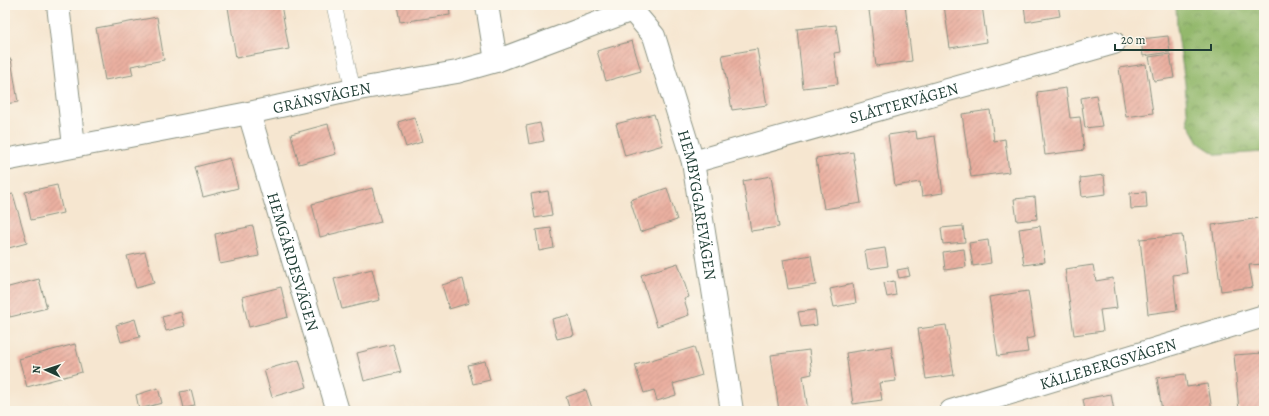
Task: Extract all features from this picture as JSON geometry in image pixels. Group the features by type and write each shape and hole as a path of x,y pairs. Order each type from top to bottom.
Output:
{"street":[{"path":"58,5 74,146"},
{"path":"486,5 496,61"},
{"name":"GRÄNSVÄGEN","path":"5,160 249,113 353,90 457,72 496,61 633,7"},
{"name":"HEMBYGGAREVÄGEN","path":"633,7 654,36 693,162 732,411"},
{"name":"SLÅTTERVÄGEN","path":"693,162 1114,43"},
{"name":"HEMGÄRDESVÄGEN","path":"249,113 338,411"},
{"name":"KÄLLEBERGSVÄGEN","path":"951,411 1264,316"}],"lane":[{"path":"334,5 353,90"}],"green space":[{"path":"1176,5 1264,5 1264,152 1217,155 1200,144 1188,123 1185,83 1177,27"}],"building":[{"path":"238,5 281,5 289,49 236,58 228,7"},
{"path":"397,5 449,5 450,15 400,22"},
{"path":"905,5 912,61 876,66 869,10"},
{"path":"944,5 982,5 987,42 950,48"},
{"path":"1024,5 1058,5 1060,16 1026,22"},
{"path":"157,17 164,60 131,66 133,75 105,80 96,28"},
{"path":"836,25 840,52 834,53 838,84 803,88 797,29"},
{"path":"1168,36 1170,52 1143,56 1141,39"},
{"path":"632,41 641,71 606,81 597,51"},
{"path":"757,49 767,105 732,110 722,55"},
{"path":"1170,54 1174,78 1154,81 1149,57"},
{"path":"11,59 18,102 5,104 5,60"},
{"path":"1146,64 1153,113 1126,117 1119,68"},
{"path":"1066,88 1070,118 1080,117 1084,150 1045,155 1037,92"},
{"path":"1096,95 1102,126 1085,128 1081,98"},
{"path":"990,110 994,141 1005,139 1009,172 971,177 962,114"},
{"path":"654,114 663,145 625,156 616,124"},
{"path":"414,117 422,142 406,147 398,122"},
{"path":"540,123 544,141 529,144 526,126"},
{"path":"328,124 336,154 299,164 291,134"},
{"path":"916,131 917,139 935,136 943,193 922,196 920,182 895,186 888,135"},
{"path":"853,152 861,203 824,209 816,158"},
{"path":"230,158 238,188 203,197 195,167"},
{"path":"1104,175 1106,194 1082,197 1080,178"},
{"path":"771,176 779,227 751,231 743,181"},
{"path":"57,185 63,213 31,220 25,192"},
{"path":"372,188 381,222 320,237 312,204"},
{"path":"667,188 677,220 640,232 630,200"},
{"path":"548,191 552,215 535,218 531,194"},
{"path":"1146,192 1147,208 1131,209 1130,193"},
{"path":"13,194 27,243 5,249 5,196"},
{"path":"1035,197 1037,219 1017,221 1014,199"},
{"path":"1260,218 1264,248 1264,264 1249,265 1253,287 1221,291 1212,225"},
{"path":"253,226 259,256 220,264 215,234"},
{"path":"963,226 965,242 943,244 941,228"},
{"path":"1040,226 1045,262 1024,265 1019,229"},
{"path":"551,228 554,248 539,251 536,230"},
{"path":"1182,235 1187,273 1173,275 1177,310 1148,314 1140,239"},
{"path":"988,240 991,263 973,266 969,243"},
{"path":"885,248 888,266 868,269 865,251"},
{"path":"964,249 966,267 945,270 943,252"},
{"path":"145,252 154,283 136,288 127,256"},
{"path":"811,255 816,285 788,289 783,260"},
{"path":"678,263 689,297 684,299 689,315 657,326 641,275"},
{"path":"1093,265 1096,281 1113,278 1117,308 1100,310 1103,331 1074,335 1065,269"},
{"path":"908,268 910,276 899,278 897,270"},
{"path":"372,269 380,300 342,309 334,279"},
{"path":"39,279 47,308 10,317 5,298 5,288"},
{"path":"463,279 469,303 449,309 442,285"},
{"path":"894,281 896,295 887,297 884,283"},
{"path":"853,284 856,303 834,307 830,289"},
{"path":"281,287 288,317 249,327 242,297"},
{"path":"1028,291 1035,337 1026,339 1028,352 998,356 989,297"},
{"path":"815,310 817,325 801,327 798,312"},
{"path":"181,312 185,326 166,331 162,317"},
{"path":"569,315 574,335 557,339 552,319"},
{"path":"135,319 140,337 121,342 116,325"},
{"path":"946,325 954,375 926,379 918,329"},
{"path":"75,344 82,372 27,387 19,359"},
{"path":"393,344 401,372 364,381 357,353"},
{"path":"891,346 896,381 879,383 882,400 853,404 846,353"},
{"path":"694,347 702,375 673,384 676,395 657,401 654,390 644,393 635,365"},
{"path":"809,350 812,374 803,376 808,411 779,411 771,355"},
{"path":"1262,353 1264,373 1264,411 1239,411 1234,355"},
{"path":"299,360 307,387 272,397 264,370"},
{"path":"485,361 490,380 473,384 468,365"},
{"path":"1185,374 1187,387 1208,384 1212,411 1162,411 1157,378"},
{"path":"158,388 162,403 139,409 136,395"},
{"path":"191,390 195,406 184,408 180,392"},
{"path":"586,390 592,408 581,411 570,411 566,397"},
{"path":"1111,394 1114,411 1085,411 1083,399"}]}
